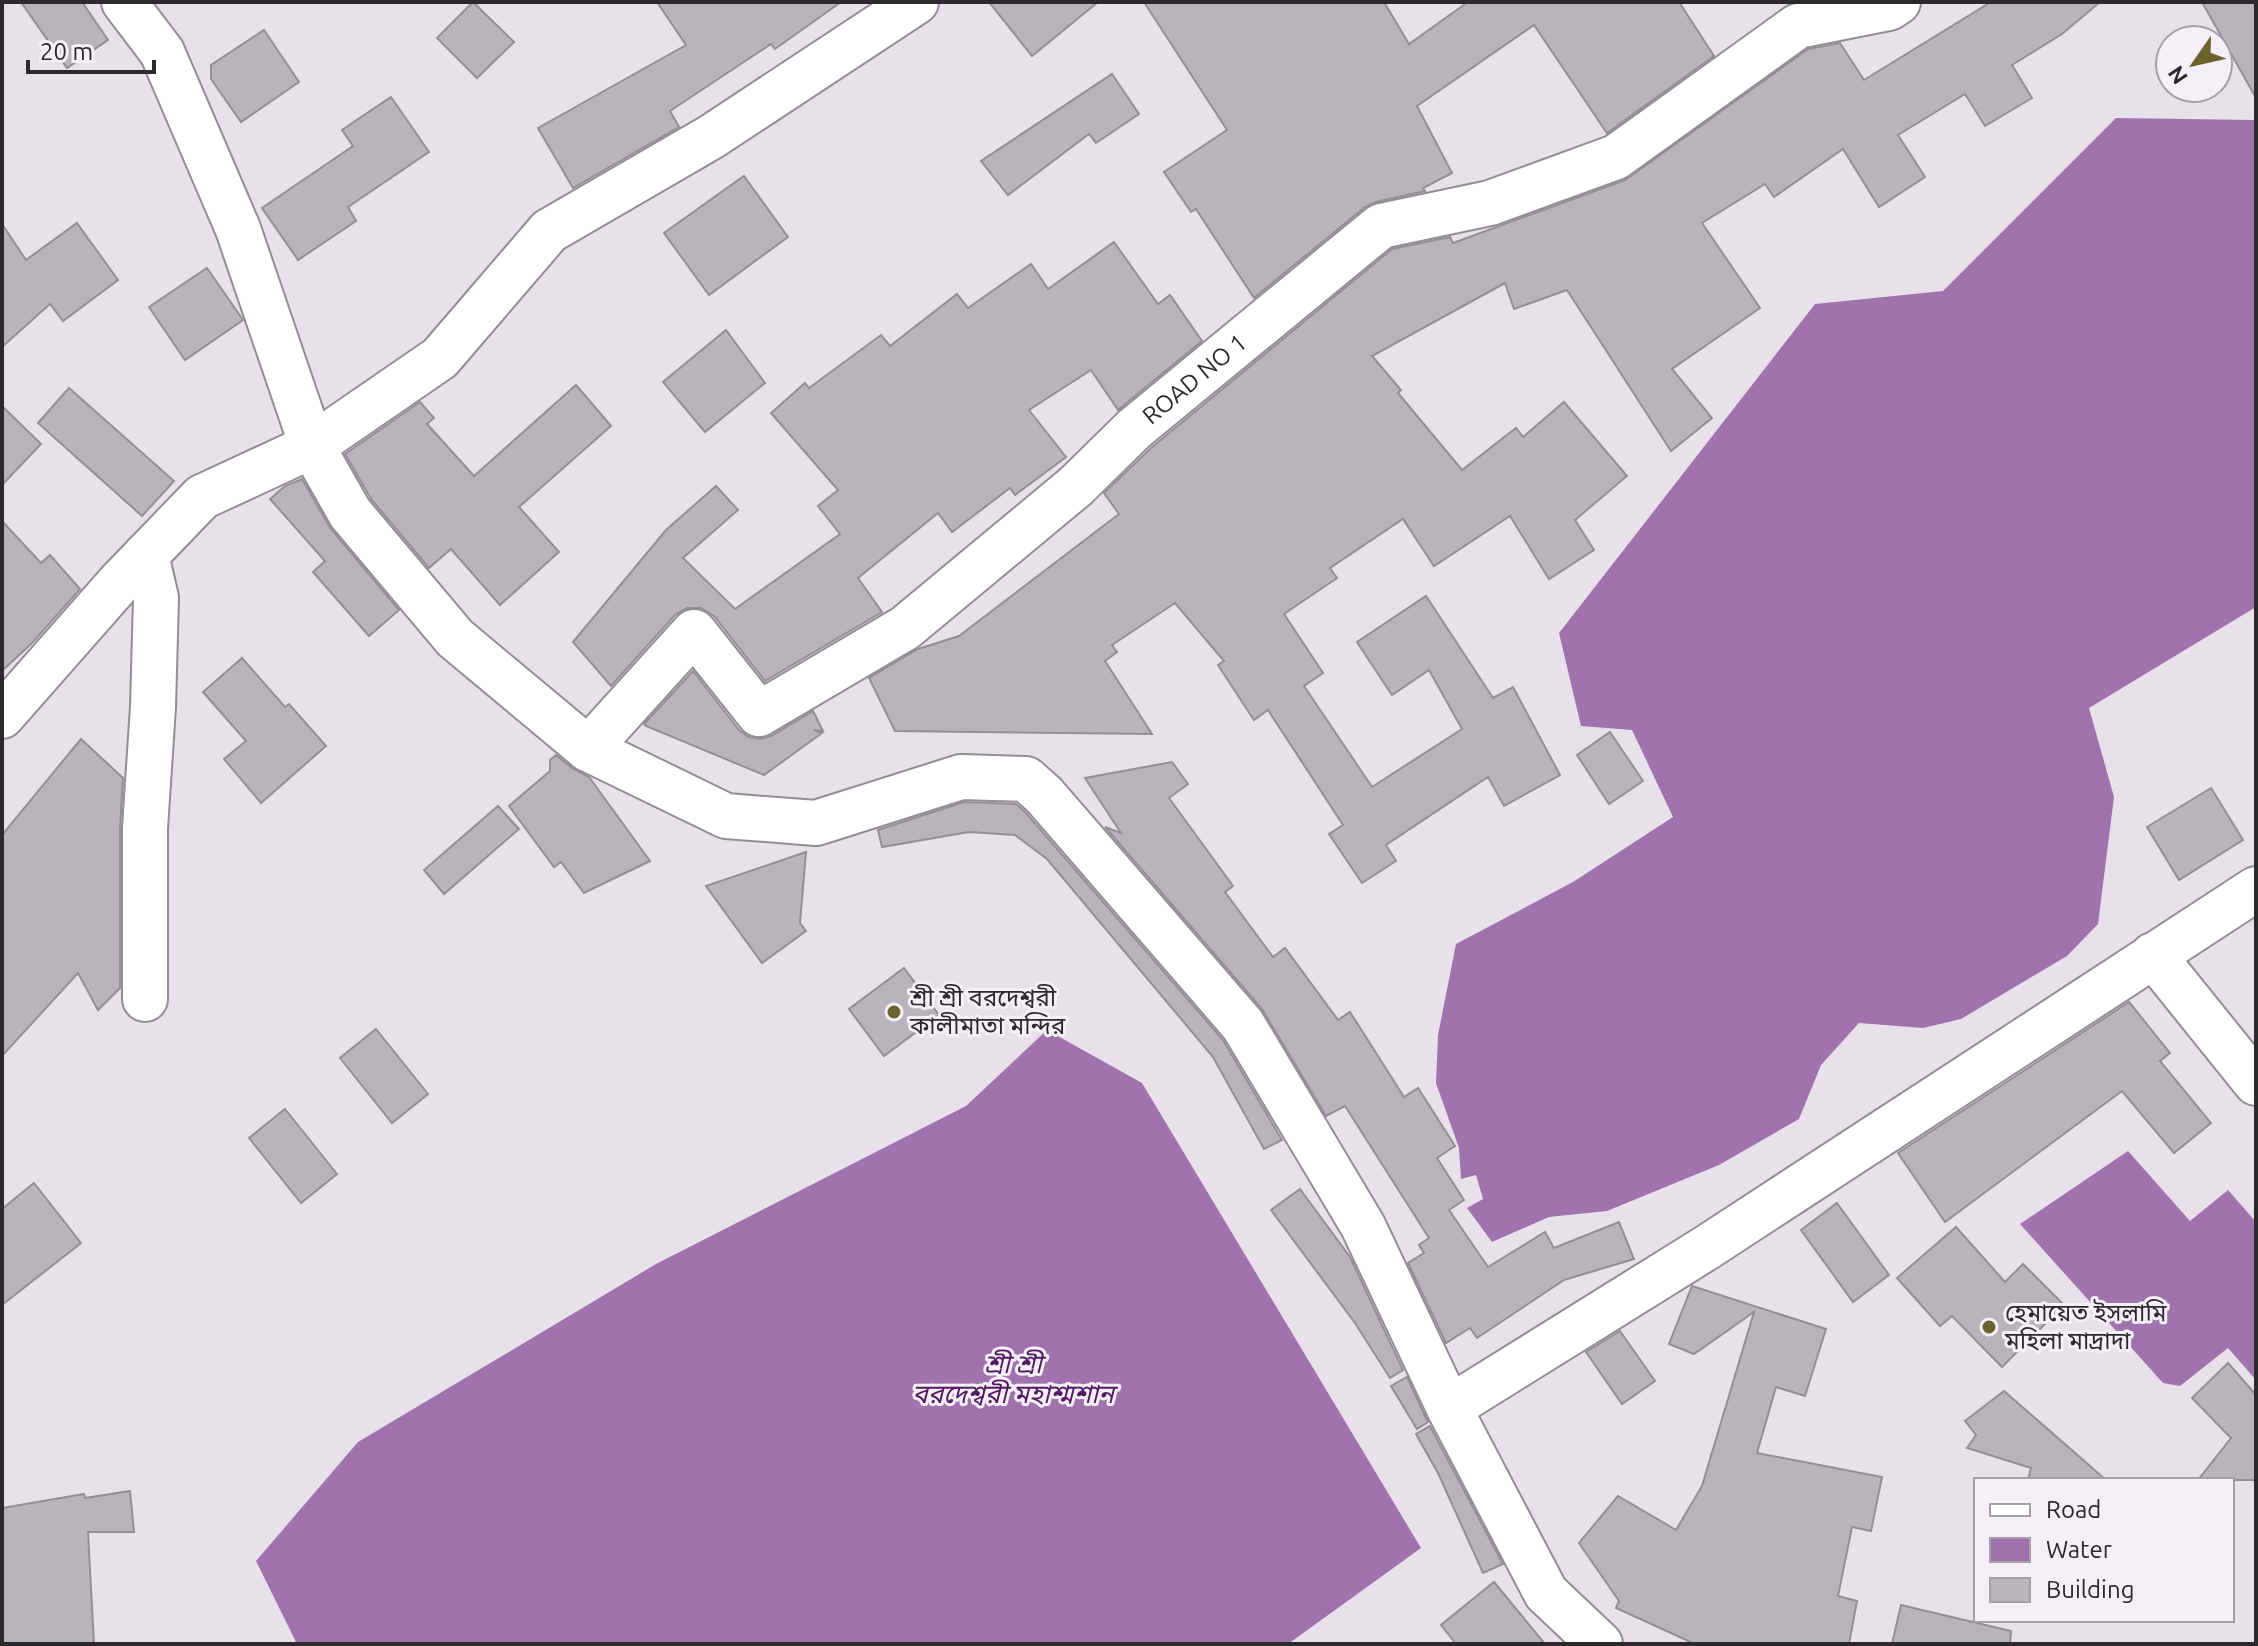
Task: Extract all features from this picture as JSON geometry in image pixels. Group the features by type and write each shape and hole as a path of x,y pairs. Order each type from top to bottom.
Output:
{"street":[{"path":"124,2 162,52 238,229 312,446 350,513 455,638 588,749 726,816 816,823 961,777 1026,779 1044,795 1243,1025 1363,1226 1449,1408 1546,1593 1590,1641"},
{"path":"2,716 202,497 312,446 440,358 549,231 711,137 916,2"},
{"name":"ROAD NO 1","path":"588,749 694,632 759,714 905,628 1076,486 1134,429 1381,226 1490,203 1616,157 1798,26 1889,8 1898,2"},
{"path":"145,999 145,828 156,598 146,555"},
{"path":"1449,1408 1706,1248 2256,889"},
{"path":"2153,955 2256,1083"}],"water":[{"path":"2116,118 2256,120 2256,607 2089,708 2114,797 2098,924 2067,956 1961,1019 1923,1028 1859,1023 1821,1065 1799,1119 1719,1165 1607,1211 1549,1217 1492,1242 1467,1208 1483,1199 1476,1175 1461,1179 1459,1148 1436,1083 1438,1035 1456,944 1573,882 1673,817 1632,730 1581,726 1559,633 1815,304 1943,291"},
{"name":"শ্রী শ্রী বরদেশ্বরী মহাশ্মশান","path":"1047,1030 1142,1083 1421,1548 1288,1644 297,1644 256,1561 358,1442 656,1264 966,1106"},
{"path":"2128,1151 2190,1221 2228,1190 2256,1222 2256,1380 2228,1348 2180,1386 2163,1383 2020,1224"}],"building":[{"path":"21,2 82,2 108,40 67,68"},
{"path":"473,2 514,42 477,78 437,38"},
{"path":"657,2 841,2 775,49 771,44 670,111 679,127 573,188 538,128 686,45"},
{"path":"989,2 1098,2 1032,56"},
{"path":"1144,2 1384,2 1409,44 1468,2 1679,2 1714,56 1607,133 1534,25 1417,106 1452,173 1423,188 1425,191 1365,207 1254,298 1196,209 1191,212 1164,172 1227,130"},
{"path":"1991,2 2100,2 2062,34 2012,65 2032,98 1985,126 1965,94 1898,135 1925,177 1879,207 1843,149 1774,197 1765,184 1702,223 1760,308 1672,369 1712,418 1671,451 1567,290 1514,309 1505,283 1372,356 1401,390 1398,393 1462,470 1516,428 1523,437 1564,402 1627,476 1575,520 1594,550 1549,579 1510,516 1434,566 1403,519 1330,568 1337,578 1284,614 1323,673 1304,686 1372,787 1462,729 1429,670 1392,695 1357,642 1426,596 1493,698 1513,687 1560,775 1504,806 1488,777 1386,845 1396,861 1362,883 1329,834 1343,825 1268,710 1254,720 1218,665 1224,661 1175,603 1112,645 1117,652 1105,661 1152,734 895,731 869,678 918,649 959,636 1119,514 1104,493 1151,448 1392,249 1450,237 1453,243 1625,180 1808,49 1840,43 1864,80"},
{"path":"2202,2 2256,2 2256,98 2234,59 2234,24 2214,24"},
{"path":"264,30 299,82 241,122 211,79 211,65"},
{"path":"1112,74 1139,114 1096,143 1089,134 1008,195 981,161"},
{"path":"391,97 429,152 348,207 356,221 298,260 262,208 353,146 342,130"},
{"path":"744,176 788,237 709,295 664,233"},
{"path":"77,223 118,280 63,321 50,304 2,347 2,224 26,260"},
{"path":"1114,242 1158,304 1170,295 1202,341 1118,410 1091,370 1029,410 1066,457 1015,495 1010,488 952,532 938,513 858,578 882,612 765,681 714,616 701,608 687,608 675,615 611,686 573,642 666,530 716,486 738,510 683,558 735,609 840,534 818,506 838,490 771,413 805,383 809,388 881,335 890,346 957,294 968,308 1031,264 1048,289"},
{"path":"207,268 243,320 185,360 149,307"},
{"path":"726,330 765,383 705,432 663,382"},
{"path":"576,385 611,426 519,507 559,552 500,605 451,549 429,568 371,499 345,454 420,402 434,418 427,424 474,476"},
{"path":"69,388 174,481 142,516 38,423"},
{"path":"2,406 41,444 2,485"},
{"path":"302,479 331,529 399,610 369,636 313,572 325,561 270,499 285,486"},
{"path":"2,521 41,563 50,555 80,589 33,642 2,671"},
{"path":"242,658 285,707 289,704 326,746 261,803 224,759 246,741 203,692"},
{"path":"693,671 739,730 749,737 760,739 771,736 813,711 823,731 814,730 822,733 764,775 646,726 644,724"},
{"path":"1610,732 1643,781 1609,804 1577,755"},
{"path":"81,739 123,778 120,988 98,1010 78,973 2,1056 2,835"},
{"path":"556,755 589,777 650,861 584,893 561,862 554,867 509,806 550,771 550,760"},
{"path":"1172,762 1188,784 1169,798 1233,886 1225,892 1273,957 1285,948 1338,1020 1350,1012 1404,1097 1418,1088 1455,1146 1437,1158 1464,1200 1449,1210 1488,1267 1545,1232 1554,1248 1619,1222 1634,1259 1564,1280 1477,1338 1470,1328 1446,1343 1408,1263 1424,1253 1419,1245 1429,1238 1345,1106 1326,1116 1262,1009 1105,827 1121,833 1085,778"},
{"path":"2211,788 2243,840 2179,880 2147,827"},
{"path":"964,802 1016,804 1026,813 1223,1040 1282,1140 1264,1149 1213,1057 1047,859 1015,835 969,832 882,847 878,830"},
{"path":"498,806 519,829 444,894 424,870"},
{"path":"806,852 800,923 806,931 762,963 706,886"},
{"name":"শ্রী শ্রী বরদেশ্বরী কালীমাতা মন্দির","path":"904,968 939,1015 884,1056 849,1009"},
{"path":"2129,1002 2170,1053 2160,1061 2211,1123 2174,1153 2122,1091 1945,1222 1898,1153"},
{"path":"376,1029 428,1094 392,1123 340,1058"},
{"path":"285,1109 337,1174 301,1203 249,1138"},
{"path":"34,1183 81,1243 2,1305 2,1209"},
{"path":"1300,1189 1350,1257 1403,1370 1390,1378 1355,1323 1271,1210"},
{"path":"1837,1203 1889,1275 1853,1302 1801,1230"},
{"path":"1956,1227 2005,1282 2023,1264 2064,1305 2002,1367 1952,1316 1940,1326 1897,1278"},
{"path":"1692,1286 1826,1329 1805,1396 1776,1387 1757,1453 1882,1477 1871,1531 1852,1527 1838,1596 1857,1601 1849,1644 1695,1644 1616,1608 1619,1601 1579,1543 1618,1496 1676,1530 1702,1486 1754,1312 1694,1354 1669,1344"},
{"path":"1620,1331 1655,1381 1622,1404 1586,1352"},
{"path":"2228,1363 2256,1395 2256,1480 2200,1478 2231,1438 2192,1398"},
{"path":"1407,1377 1428,1422 1417,1429 1391,1386"},
{"path":"2004,1391 2104,1478 2028,1478 2031,1468 1967,1448 1976,1435 1965,1421"},
{"path":"1430,1426 1503,1564 1483,1573 1438,1473 1416,1434"},
{"path":"130,1491 134,1532 88,1532 94,1644 2,1644 2,1508 84,1494 85,1498"},
{"path":"1494,1582 1545,1644 1456,1644 1441,1625"},
{"path":"1901,1605 2011,1631 2010,1644 1892,1644"}],"place":[{"name":"শ্রী শ্রী বরদেশ্বরী কালীমাতা মন্দির","path":"894,1012"},
{"name":"হেমায়েত ইসলামি মহিলা মাদ্রাদা","path":"1989,1327"}]}
